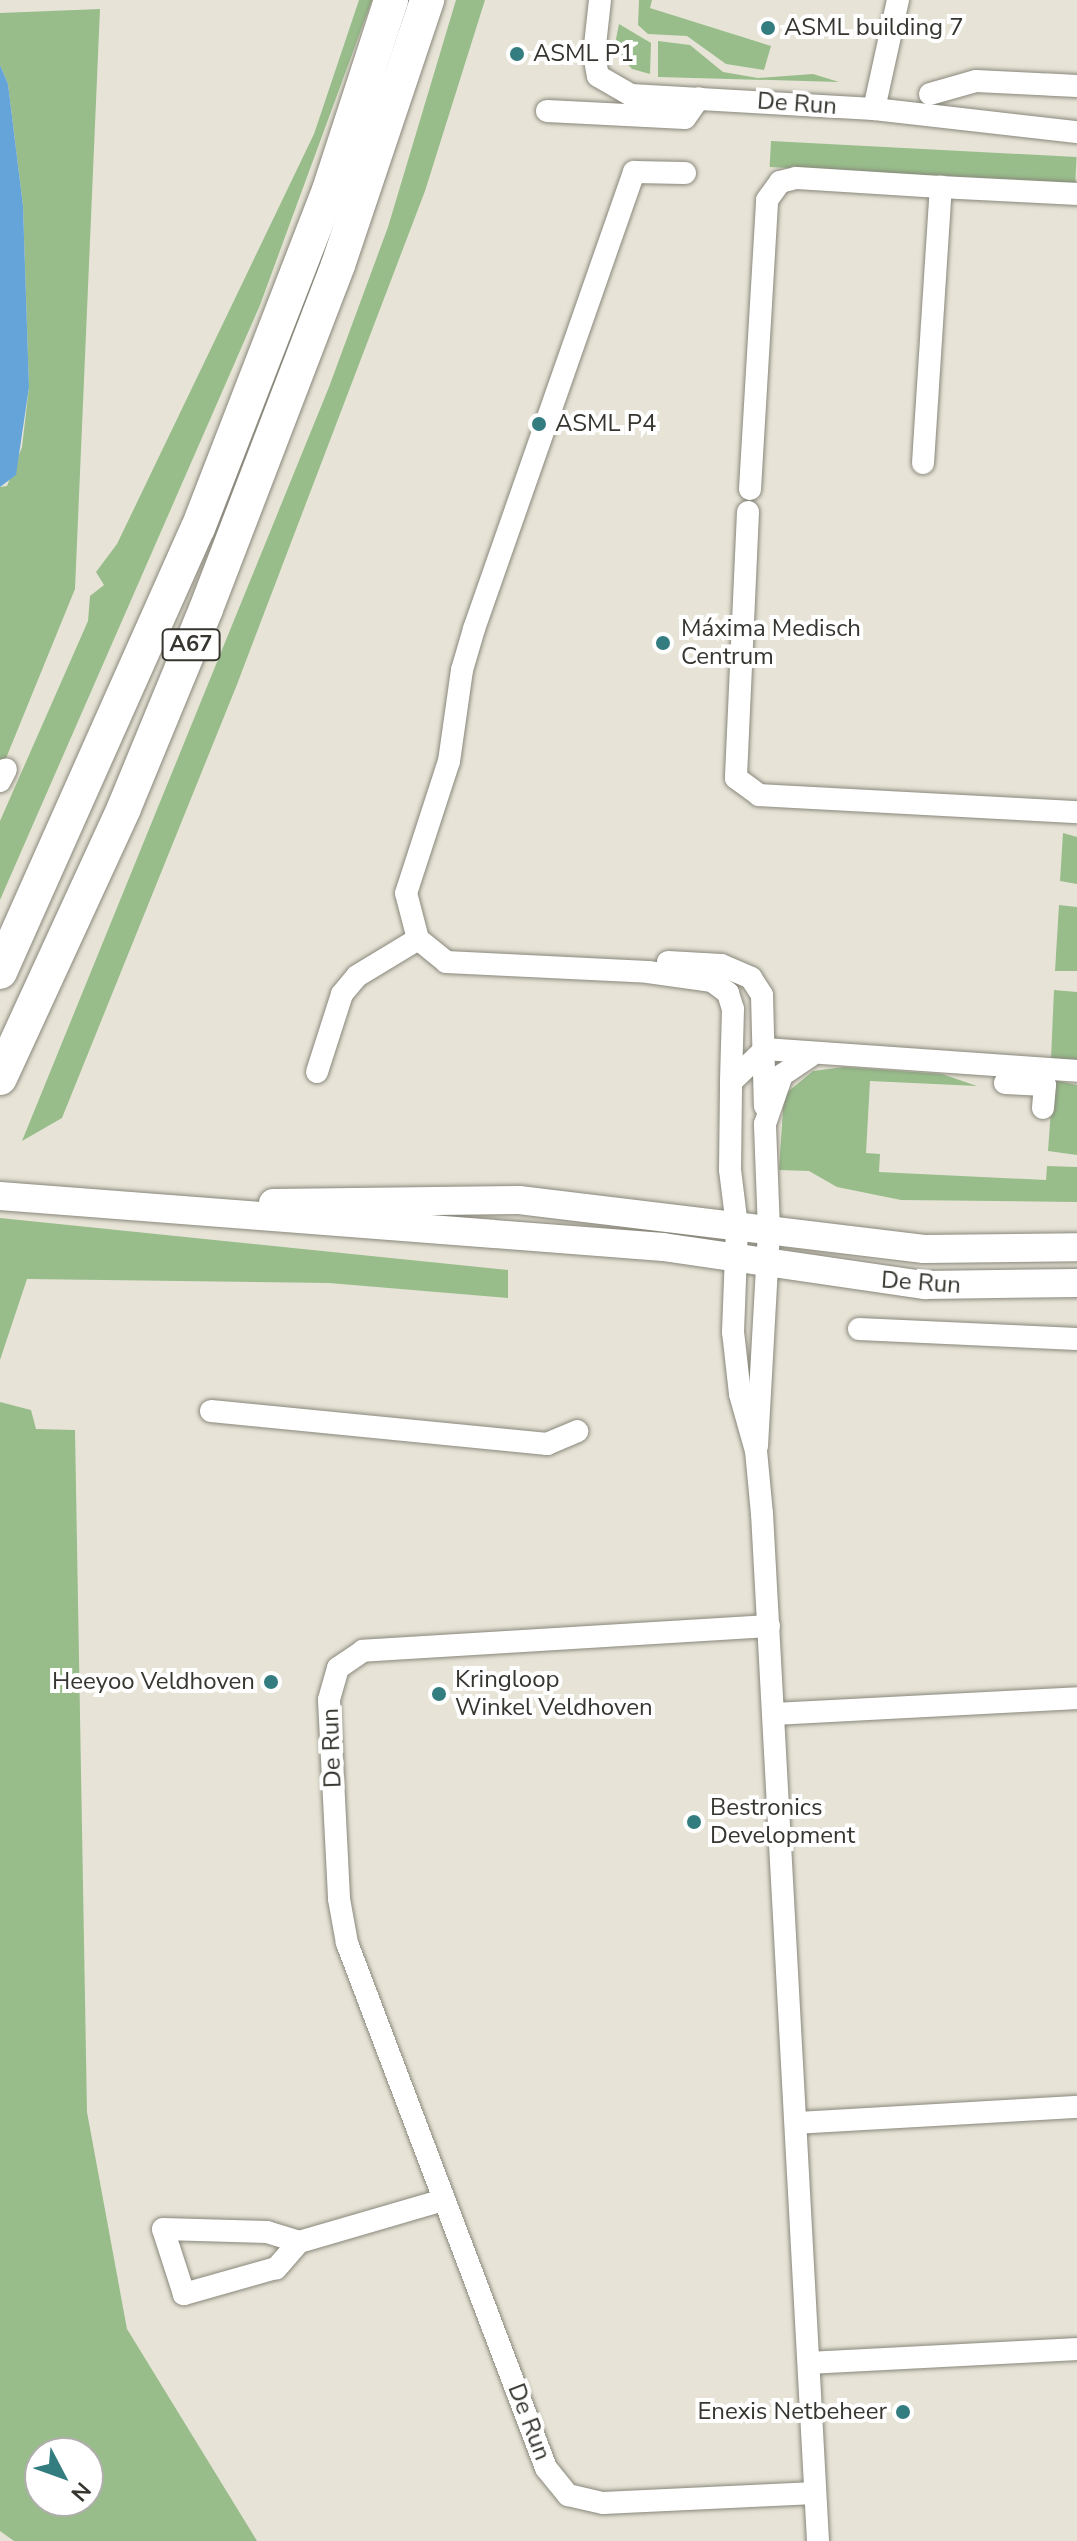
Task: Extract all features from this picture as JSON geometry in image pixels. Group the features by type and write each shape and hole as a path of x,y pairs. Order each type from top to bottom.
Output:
{"highway":[{"name":"A67","path":"0,972 198,528 329,190 391,0"},
{"name":"A67","path":"0,1078 124,808 206,609 338,265 427,0"}],"main road":[{"name":"De Run","path":"10,1197 663,1247 925,1285 1077,1283"},
{"name":"De Run","path":"205,1212 271,1203 519,1200 924,1249 1077,1247"}],"street":[{"name":"De Run","path":"600,0 594,54 598,76 606,85 631,95 874,109 1077,132"},
{"path":"874,109 898,0"},
{"path":"930,94 976,81 1077,86"},
{"path":"547,111 685,118 699,98"},
{"path":"685,173 634,172 470,643 449,761 406,893 418,939 446,962 579,969 712,981 728,993 733,1009 730,1170 737,1226 733,1332 742,1404 756,1451"},
{"path":"750,489 767,200 780,182 796,178 1077,194"},
{"path":"923,463 941,187"},
{"path":"748,512 736,778 759,795 1077,812"},
{"path":"317,1072 342,994 357,976 418,939"},
{"path":"579,969 648,961 738,970 762,995 769,1230 756,1451 775,1714 818,2541"},
{"path":"765,1049 810,1056 1077,1071"},
{"path":"731,1082 765,1049"},
{"path":"765,1124 782,1075 810,1056"},
{"path":"948,1064 986,1082 1045,1085 1043,1108"},
{"name":"De Run","path":"859,1329 1077,1339"},
{"path":"211,1411 547,1444 577,1431"},
{"name":"De Run","path":"769,1626 363,1651 338,1668 329,1700 339,1899 347,1943 546,2468 568,2495 603,2503 815,2493"},
{"path":"775,1714 1077,1698"},
{"path":"796,2123 1077,2107"},
{"path":"299,2242 267,2232 163,2229 184,2294 276,2268 299,2242 444,2200"},
{"path":"809,2363 1077,2349"}],"green space":[{"path":"359,0 372,0 260,305 0,900 0,821 88,621 90,596 104,585 96,572 117,544 314,134"},
{"path":"456,0 485,0 425,191 236,687 62,1118 22,1141 329,387 388,227"},
{"path":"639,0 652,0 650,8 771,46 764,70 726,64 687,36 648,34 638,25"},
{"path":"100,9 75,589 0,773 0,487 7,486 22,447 29,387 23,206 8,84 0,65 0,13"},
{"path":"619,24 651,43 650,74 632,69 621,57 616,39"},
{"path":"658,41 690,45 723,72 758,78 813,74 839,82 658,77"},
{"path":"771,141 1077,157 1075,183 770,167"},
{"path":"1063,833 1077,837 1077,884 1060,881"},
{"path":"1059,905 1077,907 1077,971 1055,971"},
{"path":"1054,990 1077,992 1077,1061 1051,1059"},
{"path":"844,1067 942,1074 977,1086 870,1081 866,1153 880,1154 879,1172 1046,1180 1047,1166 1077,1167 1077,1202 901,1200 837,1187 809,1171 779,1170 784,1095 813,1071"},
{"path":"1053,1080 1077,1085 1077,1155 1048,1151"},
{"path":"0,1218 508,1270 508,1298 329,1283 27,1279 0,1360"},
{"path":"0,1402 31,1410 36,1429 75,1430 87,2112 127,2329 257,2541 14,2541 0,2531"}],"water":[{"path":"0,65 8,84 23,206 29,387 16,475 0,487"}],"place":[{"name":"ASML building 7","path":"768,28"},
{"name":"ASML P1","path":"517,54"},
{"name":"ASML P4","path":"539,424"},
{"name":"Máxima Medisch Centrum","path":"663,643"},
{"name":"Heeyoo Veldhoven","path":"271,1682"},
{"name":"Kringloop Winkel Veldhoven","path":"439,1694"},
{"name":"Bestronics Development","path":"694,1822"},
{"name":"Enexis Netbeheer","path":"903,2412"}]}
